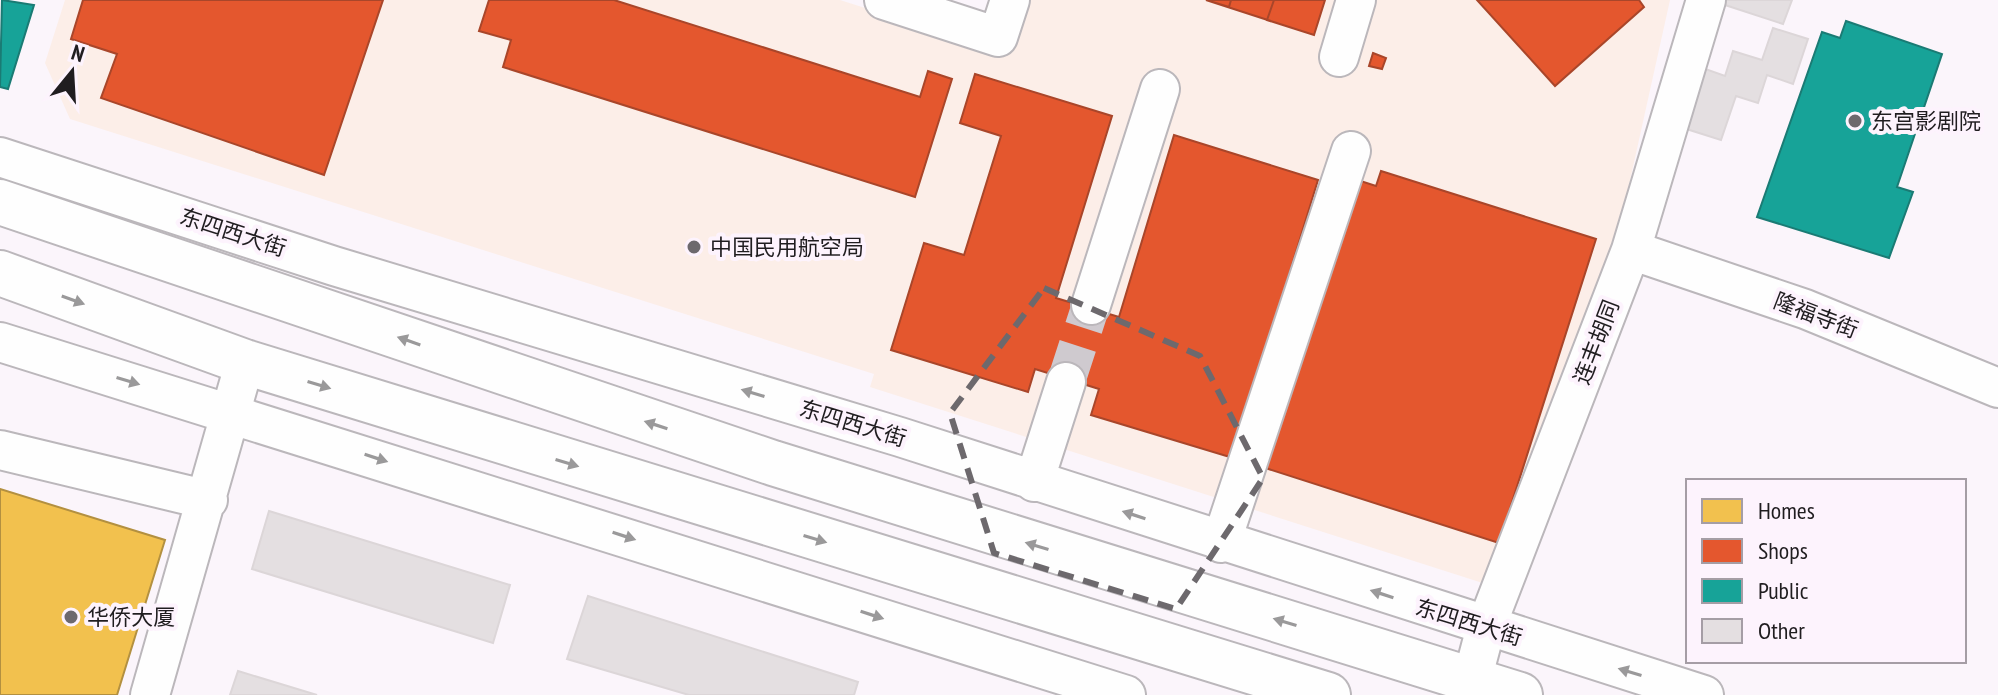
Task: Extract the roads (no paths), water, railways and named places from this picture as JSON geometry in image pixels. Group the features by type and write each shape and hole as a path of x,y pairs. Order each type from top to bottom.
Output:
{"main road":[{"name":"东四西大街","path":"0,202 758,458 1520,695"},
{"path":"0,273 245,362 1328,695"}],"street":[{"path":"884,0 998,37 1010,0"},
{"path":"1339,57 1356,0"},
{"name":"连丰胡同","path":"1472,680 1486,627 1631,250 1706,0"},
{"path":"1091,305 1160,89"},
{"path":"1221,543 1351,151"},
{"name":"东四西大街","path":"0,157 334,266 1034,482 1704,695"},
{"name":"隆福寺街","path":"1631,250 1805,309 1998,388"},
{"path":"0,342 1126,695"},
{"path":"150,695 245,362"},
{"path":"1034,482 1066,382"},
{"path":"0,450 208,500"}],"tunnel":[{"path":"1066,382 1091,305"}],"place":[{"name":"东宫影剧院","path":"1855,121"},
{"name":"中国民用航空局","path":"694,247"},
{"name":"华侨大厦","path":"71,617"}]}
